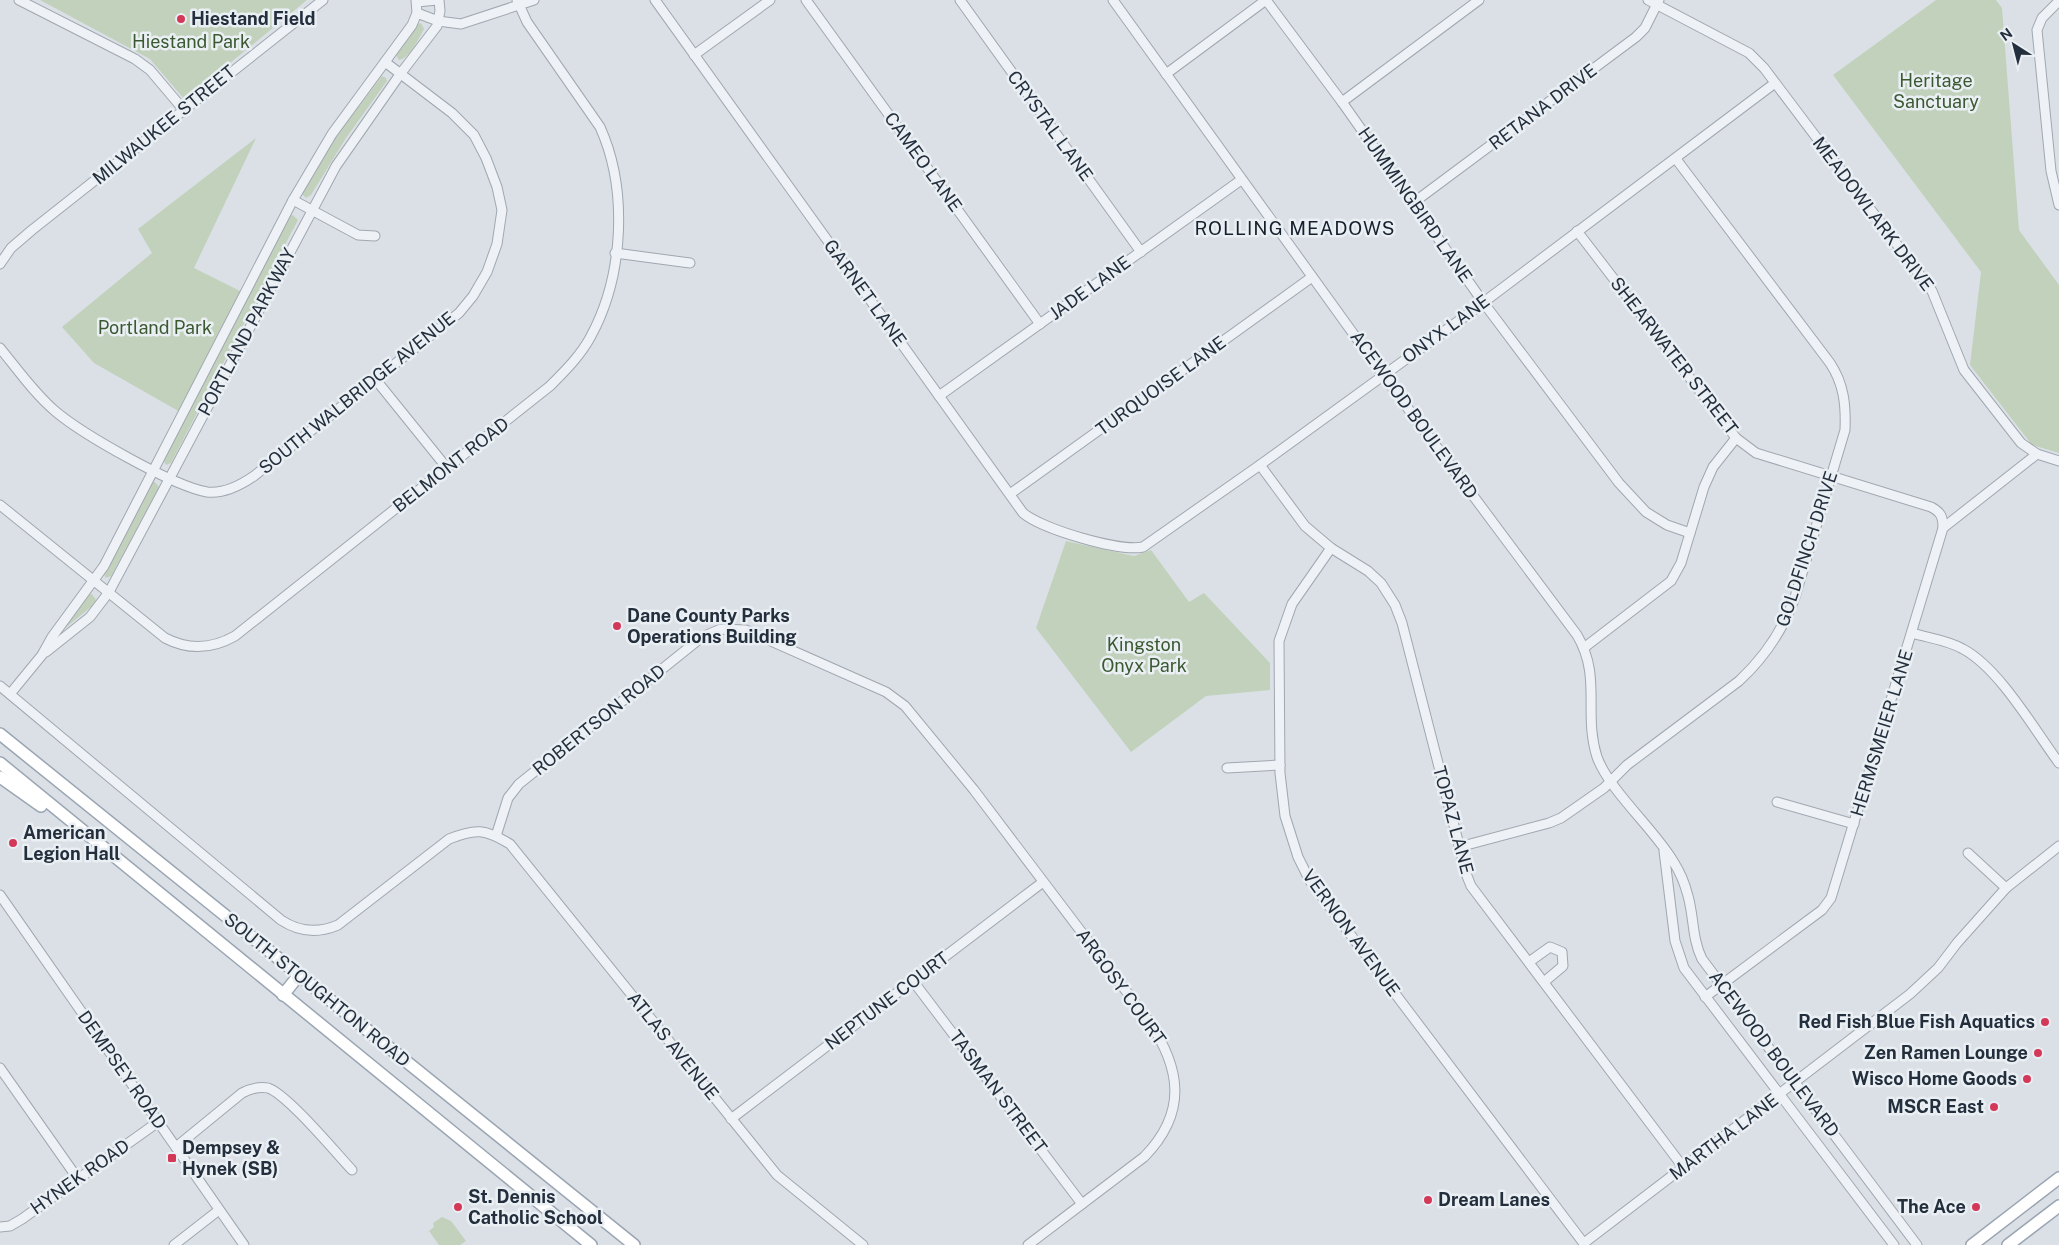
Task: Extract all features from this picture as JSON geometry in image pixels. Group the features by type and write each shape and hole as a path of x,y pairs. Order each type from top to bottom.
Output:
{"main road":[{"name":"SOUTH STOUGHTON ROAD","path":"0,732 634,1245"},
{"name":"SOUTH STOUGHTON ROAD","path":"0,763 591,1245"},
{"path":"0,777 123,865"},
{"path":"283,995 299,975"},
{"path":"1972,1245 2059,1178"},
{"path":"2008,1245 2059,1206"}],"street":[{"path":"19,0 140,62 150,70 183,109"},
{"path":"416,1 438,0 438,22"},
{"path":"417,13 438,22 461,24 518,3 534,0"},
{"name":"GARNET LANE","path":"655,0 1023,514 1037,523 1105,543"},
{"path":"694,55 770,0"},
{"name":"CAMEO LANE","path":"806,0 1040,324"},
{"name":"CRYSTAL LANE","path":"960,0 1140,252"},
{"name":"ACEWOOD BOULEVARD","path":"1113,0 1383,375 1585,647 1591,669 1591,734 1598,759 1611,780 1673,861 1688,897 1698,951 1721,985 1917,1245"},
{"path":"1166,74 1266,0"},
{"name":"HUMMINGBIRD LANE","path":"1266,0 1342,102 1482,302 1633,501 1667,525 1690,534"},
{"path":"1342,102 1479,0"},
{"name":"MILWAUKEE STREET","path":"0,254 11,248 320,1"},
{"name":"PORTLAND PARKWAY","path":"10,694 42,655 52,637 94,581 293,200 332,134 412,25 417,13 416,1"},
{"path":"2059,1 2042,18 2037,30 2052,171 2059,205"},
{"name":"MEADOWLARK DRIVE","path":"1654,2 1749,53 1764,68 1932,291 1964,370 2021,443 2036,454 2059,460"},
{"name":"RETANA DRIVE","path":"1414,203 1636,37 1646,28 1654,2"},
{"name":"BELMONT ROAD","path":"0,505 172,641 192,647 219,644 235,636 550,386 576,359 591,336 604,308 615,253 619,220 618,189 608,146 587,106 536,35 518,3"},
{"name":"PORTLAND PARKWAY","path":"42,655 90,617 109,592 310,210 336,166 401,73 430,36 438,22"},
{"name":"SOUTH WALBRIDGE AVENUE","path":"0,348 38,395 57,413 92,436 153,470 209,492 240,485 459,313 473,296 487,272 494,254 502,210 497,187 486,158 474,135 452,113 385,62"},
{"name":"ONYX LANE","path":"1105,543 1126,548 1142,547 1260,465 1383,375 1775,83"},
{"name":"GOLDFINCH DRIVE","path":"1459,847 1549,823 1576,809 1627,765 1739,681 1754,667 1772,644 1786,621 1795,596 1845,430 1846,405 1838,375 1676,158"},
{"name":"JADE LANE","path":"939,396 1241,180"},
{"path":"293,200 358,235 375,236"},
{"name":"SHEARWATER STREET","path":"1577,231 1736,438 1756,453 1931,507 1940,513 1943,528"},
{"name":"MILWAUKEE STREET","path":"0,264 11,248"},
{"path":"615,253 690,263"},
{"name":"TURQUOISE LANE","path":"1010,494 1312,277"},
{"path":"376,380 446,468"},
{"path":"1585,647 1672,581 1679,570 1713,466 1736,438"},
{"path":"1943,528 2036,454"},
{"name":"TOPAZ LANE","path":"1260,465 1294,514 1332,548 1368,571 1386,590 1395,605 1402,623 1459,847 1472,886 1684,1167"},
{"name":"HERMSMEIER LANE","path":"1705,997 1822,910 1831,898 1943,528"},
{"name":"VERNON AVENUE","path":"1332,548 1292,604 1279,641 1277,674 1280,765 1285,816 1298,857 1310,881 1584,1244"},
{"name":"ROBERTSON ROAD","path":"496,836 508,798 519,784 702,638 721,629 742,629 771,639 886,692 905,706 974,790 1043,882"},
{"path":"1912,633 1962,648 1981,660 1999,680 2059,763"},
{"path":"0,686 280,920 301,930 319,931 338,925 449,839 468,831 484,831 496,836"},
{"path":"1227,768 1280,765"},
{"path":"1777,802 1854,824"},
{"name":"ATLAS AVENUE","path":"496,836 510,844 519,854 781,1179 863,1245"},
{"name":"MARTHA LANE","path":"1584,1244 1796,1083 1917,988 1938,968 1957,943 2006,888 2059,846"},
{"name":"ACEWOOD BOULEVARD","path":"1663,848 1679,955 1684,968 1779,1096 1894,1245"},
{"path":"1968,853 2006,888"},
{"name":"NEPTUNE COURT","path":"731,1119 1043,882"},
{"name":"ARGOSY COURT","path":"1028,1245 1144,1157 1156,1144 1169,1121 1176,1090 1174,1070 1165,1044 1043,882"},
{"name":"DEMPSEY ROAD","path":"1,899 244,1245"},
{"path":"1529,962 1550,947 1562,952 1565,958 1563,966 1544,982"},
{"name":"TASMAN STREET","path":"913,981 1082,1204"},
{"path":"0,1068 78,1179"},
{"path":"176,1147 242,1093 249,1089 266,1088 284,1098 352,1170"},
{"name":"HYNEK ROAD","path":"0,1227 10,1226 22,1219 158,1122"},
{"path":"174,1245 219,1210"}],"green space":[{"name":"Hiestand Park","path":"40,0 307,0 185,100 150,59"},
{"name":"Heritage Sanctuary","path":"1936,0 1996,0 2002,8 2019,230 2059,285 2059,453 2032,445 1970,365 1981,272 1833,75"},
{"path":"421,23 424,29 417,42 407,56 399,60 395,54 416,25"},
{"path":"382,76 387,81 346,138 311,195 306,198 302,194 303,190 332,142"},
{"name":"Portland Park","path":"256,138 194,268 242,292 180,412 94,363 62,327 152,253 138,229"},
{"path":"293,215 298,220 171,463 166,465 163,459 289,217"},
{"path":"155,482 159,487 111,576 106,578 103,573 151,483"},
{"name":"Kingston Onyx Park","path":"1066,541 1134,556 1151,550 1189,602 1204,593 1270,663 1270,690 1206,696 1131,752 1036,628"},
{"path":"92,594 96,600 92,606 58,634 88,595"},
{"path":"442,1217 451,1221 466,1241 460,1245 439,1245 429,1231 434,1227 433,1223"}],"place":[{"name":"Hiestand Field","path":"181,19"},
{"name":"Dane County Parks Operations Building","path":"617,626"},
{"name":"American Legion Hall","path":"13,843"},
{"name":"Red Fish Blue Fish Aquatics","path":"2045,1022"},
{"name":"Zen Ramen Lounge","path":"2038,1053"},
{"name":"Wisco Home Goods","path":"2027,1079"},
{"name":"MSCR East","path":"1994,1107"},
{"name":"Dempsey & Hynek (SB)","path":"172,1158"},
{"name":"Dream Lanes","path":"1428,1200"},
{"name":"St. Dennis Catholic School","path":"458,1207"},
{"name":"The Ace","path":"1976,1207"}],"district":[{"name":"ROLLING MEADOWS","path":"1295,228"}]}
